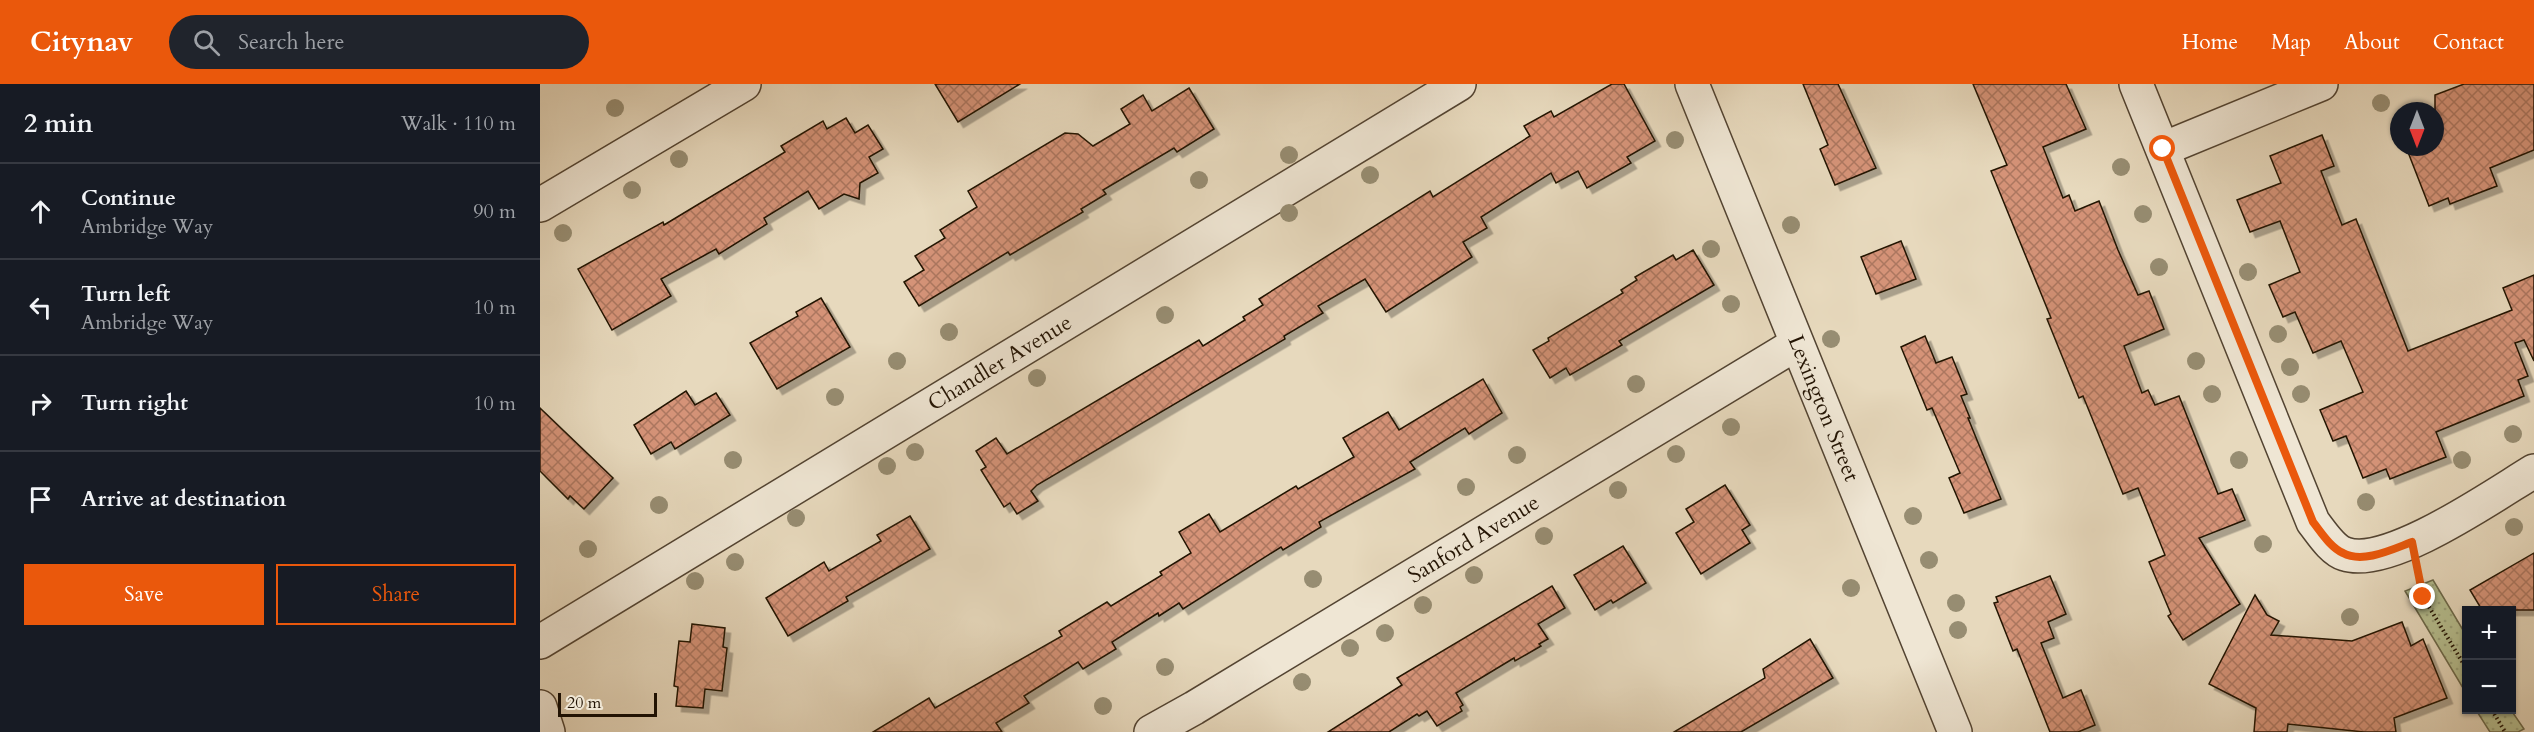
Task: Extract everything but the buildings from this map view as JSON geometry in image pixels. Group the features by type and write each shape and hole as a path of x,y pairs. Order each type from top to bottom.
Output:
{"street":[{"path":"540,205 744,84"},
{"name":"Chandler Avenue","path":"540,642 1459,84"},
{"name":"Lexington Street","path":"1692,84 1945,728"},
{"path":"2136,84 2313,522 2329,541 2344,554 2365,556 2400,547 2534,471"},
{"path":"2163,149 2321,84"},
{"name":"Sanford Avenue","path":"1151,732 1796,344"},
{"path":"540,707 548,732"}],"path":[{"path":"2400,547 2423,597 2462,661"},
{"path":"2494,714 2505,732"}],"green space":[{"path":"2433,580 2462,628 2462,686 2405,591"},
{"path":"2479,714 2514,714 2524,729 2518,732 2490,732"}],"route":[{"path":"2163,149 2313,522 2344,554 2365,556 2387,552 2412,542 2423,597"}]}
